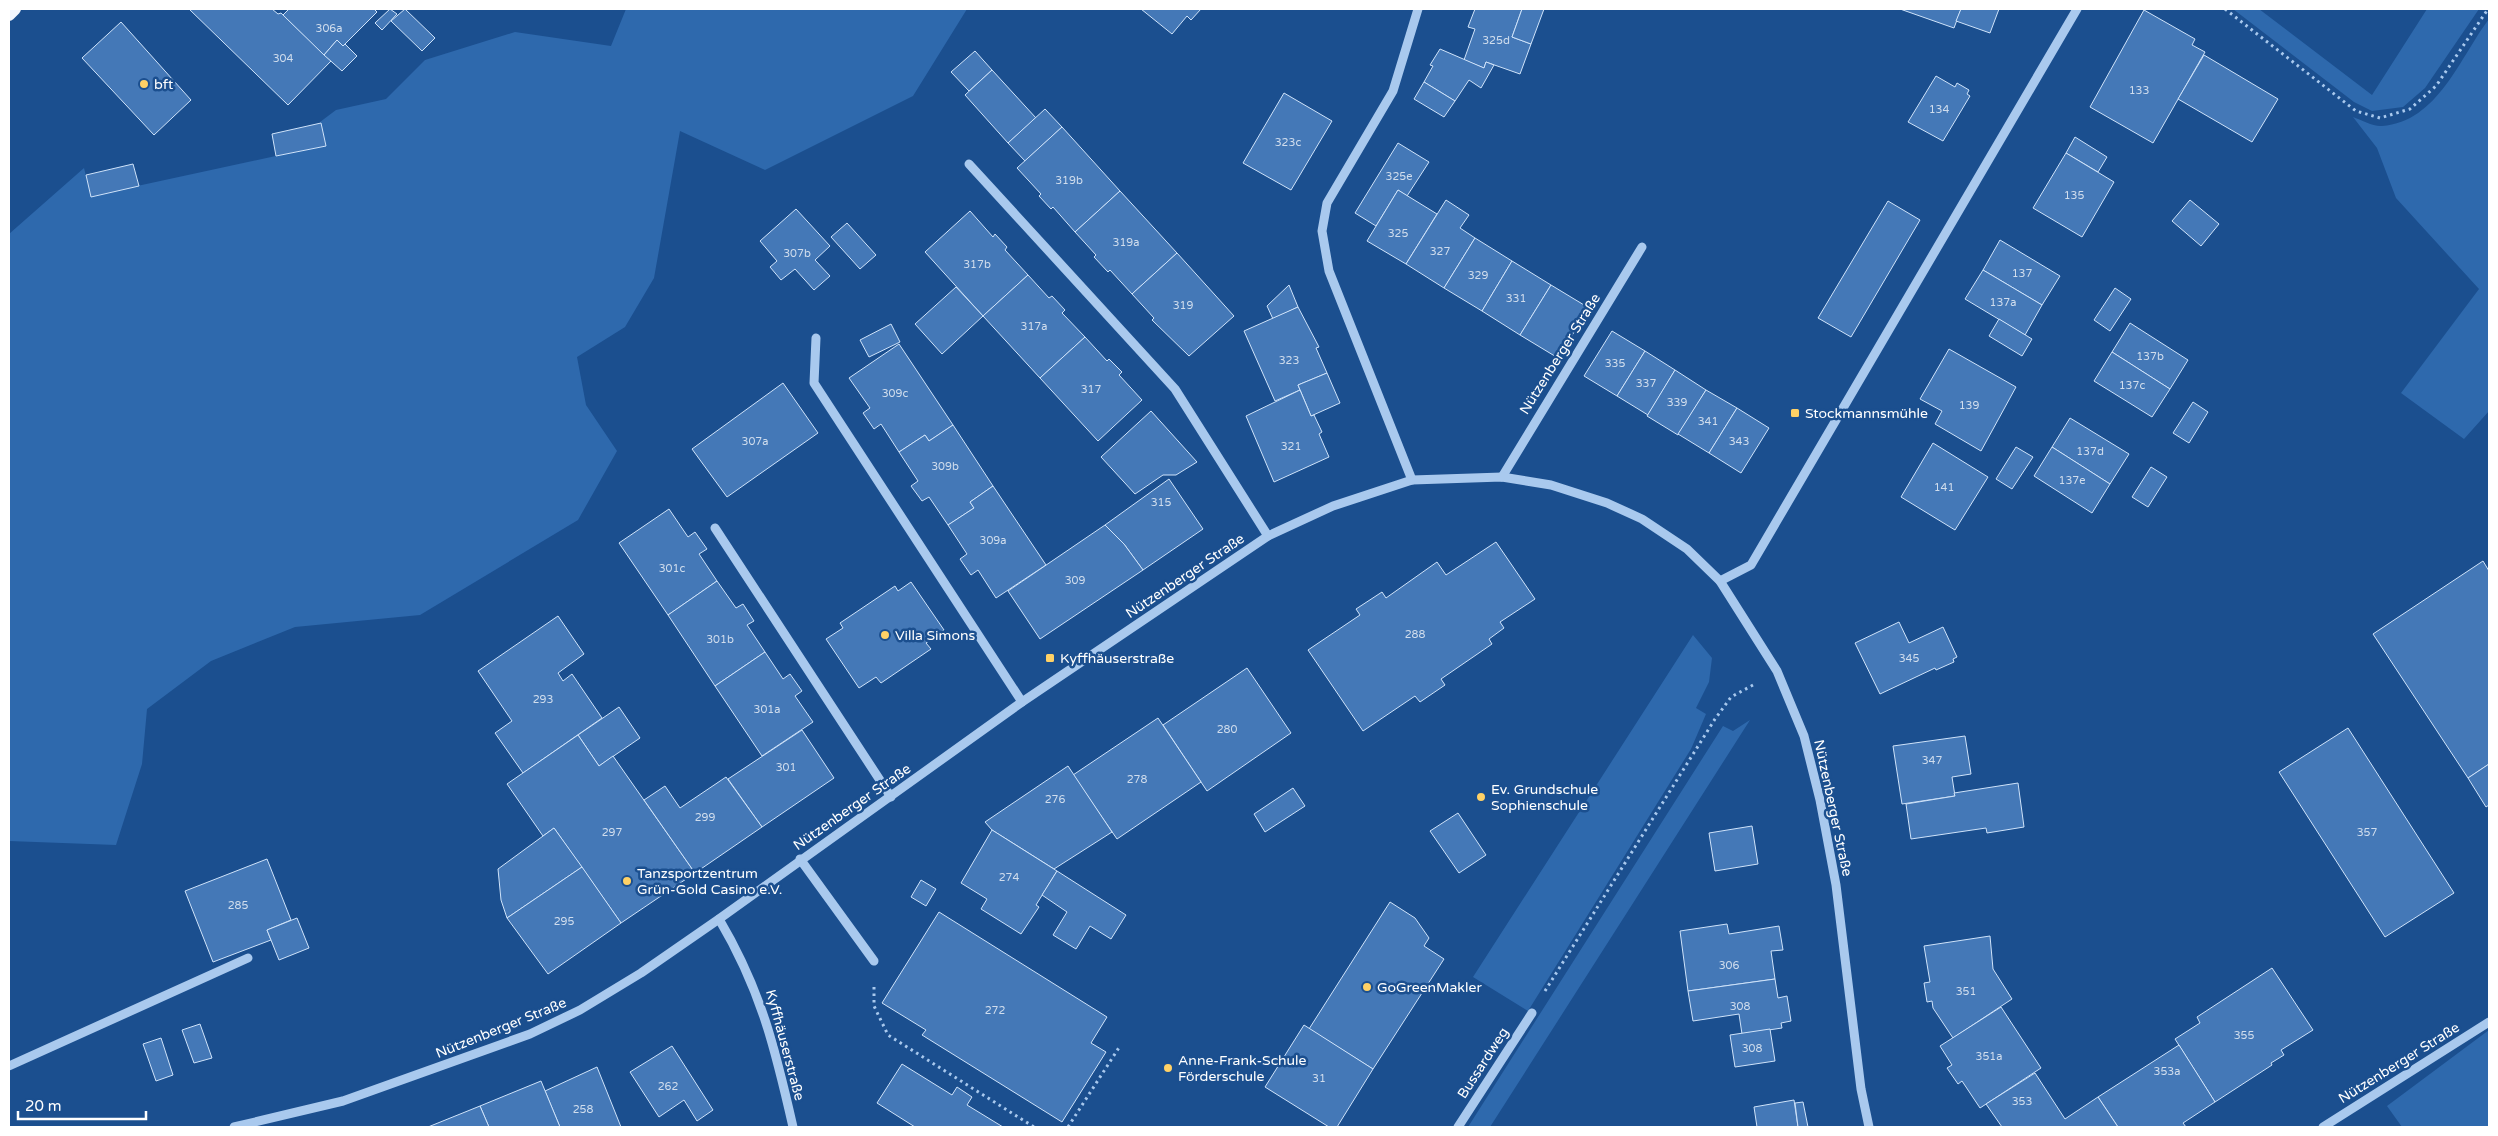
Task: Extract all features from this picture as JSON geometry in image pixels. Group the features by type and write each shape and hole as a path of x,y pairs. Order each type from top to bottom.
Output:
{"main road":[{"path":"9,15 16,9"}],"street":[{"path":"1412,480 1329,271 1322,231 1327,203 1393,91 1418,9"},
{"path":"1720,581 1751,565 2077,9"},
{"path":"969,164 1175,389 1268,536"},
{"name":"Nützenberger Straße","path":"1502,477 1642,247"},
{"path":"816,338 814,382 1022,702"},
{"name":"Nützenberger Straße","path":"234,1127 343,1101 530,1034 580,1010 641,973 719,920 1022,702 1268,536 1332,506 1412,480 1502,477 1551,485 1607,502 1642,519 1687,549 1720,581 1777,672 1804,736 1820,800 1836,885 1861,1089 1868,1127"},
{"path":"715,528 891,797"},
{"path":"800,860 874,961"},
{"name":"Kyffhäuserstraße","path":"719,920 745,964 762,1007 773,1041 793,1127"},
{"path":"9,1066 248,958"},
{"name":"Bussardweg","path":"1458,1127 1532,1013"},
{"name":"Nützenberger Straße","path":"2322,1127 2489,1022"}],"path":[{"path":"2224,9 2356,111 2380,118 2410,110 2436,86 2488,9"},
{"path":"1532,1013 1731,697 1777,672"},
{"path":"874,961 874,1006 888,1035 1034,1127"},
{"path":"1068,1127 1120,1046"}],"shaded area":[{"path":"626,9 967,9 913,96 765,170 680,131 654,278 625,327 577,357 586,405 617,451 578,520 420,615 295,627 211,661 147,709 142,764 116,845 9,841 9,234 84,168 91,196 326,145 320,122 336,110 386,99 425,60 515,32 611,46"},
{"path":"2233,9 2259,9 2372,95 2427,9 2479,9 2425,88 2403,107 2372,111 2354,102"},
{"path":"2489,19 2489,411 2464,439 2401,393 2479,289 2396,198 2377,148 2353,117 2382,126 2401,122 2418,113 2446,85"},
{"path":"1693,635 1712,658 1709,682 1696,708 1706,714 1691,749 1528,1011 1473,977"},
{"path":"1750,720 1490,1127 1468,1127 1723,726 1733,731"},
{"path":"2489,1030 2489,1127 2402,1127 2387,1106"}],"building":[{"path":"189,9 272,9 278,14 281,13 331,61 288,105"},
{"path":"289,9 374,9 377,12 343,46 337,40 324,55 283,15"},
{"path":"390,9 397,14 382,30 375,23"},
{"path":"405,9 435,38 422,51 391,21"},
{"path":"1141,9 1201,9 1191,20 1187,16 1172,34"},
{"path":"1475,9 1522,9 1512,37 1531,44 1520,74 1486,62 1484,68 1464,60 1475,29 1468,27"},
{"path":"1522,9 1544,9 1531,44 1512,37"},
{"path":"1900,9 1961,9 1954,28"},
{"path":"1961,9 1999,9 1990,33 1956,21"},
{"path":"2144,10 2195,39 2192,45 2205,52 2153,143 2090,107"},
{"path":"121,22 191,100 154,135 82,58"},
{"path":"337,40 343,46 345,44 357,56 342,71 324,55"},
{"path":"1440,49 1484,68 1486,62 1494,65 1481,88 1469,80 1455,101 1424,82 1433,66 1430,65"},
{"path":"975,51 992,70 969,91 951,72"},
{"path":"2204,55 2278,99 2252,142 2178,99"},
{"path":"992,70 1036,118 1008,143 965,95"},
{"path":"1936,76 1955,87 1957,83 1969,90 1967,94 1970,96 1943,141 1908,122"},
{"path":"1424,82 1455,101 1444,117 1414,99"},
{"path":"1284,93 1332,121 1291,190 1243,163"},
{"path":"1045,109 1062,127 1025,161 1008,143"},
{"path":"321,123 326,146 276,156 272,134"},
{"path":"1062,127 1120,191 1075,232 1053,207 1051,209 1039,196 1041,194 1017,168"},
{"path":"2075,137 2107,157 2098,172 2066,153"},
{"path":"1398,143 1429,162 1407,196 1398,190 1376,226 1355,213"},
{"path":"2066,153 2114,182 2082,237 2033,208"},
{"path":"133,164 139,186 91,197 86,175"},
{"path":"1398,190 1437,214 1406,264 1367,241"},
{"path":"1120,191 1177,253 1132,294 1110,270 1108,272 1094,257 1096,255 1075,232"},
{"path":"1446,200 1469,215 1460,228 1475,238 1444,288 1406,264"},
{"path":"2190,200 2219,224 2201,246 2172,221"},
{"path":"1888,201 1920,220 1851,337 1818,318"},
{"path":"796,209 830,246 815,260 830,276 814,290 795,269 781,280 770,267 777,261 760,241"},
{"path":"970,211 993,237 995,234 1007,247 1005,250 1028,275 983,316 925,252"},
{"path":"847,223 876,255 860,269 831,237"},
{"path":"1475,238 1512,261 1482,311 1444,288"},
{"path":"2000,240 2060,276 2042,305 1983,270"},
{"path":"1177,253 1234,316 1189,356 1152,320 1154,318 1132,294"},
{"path":"1512,261 1551,285 1520,335 1482,311"},
{"path":"1983,270 2042,305 2025,335 1965,299"},
{"path":"1028,275 1049,298 1052,296 1065,310 1062,313 1085,337 1040,378 983,316"},
{"path":"1289,285 1298,307 1273,319 1267,306"},
{"path":"1551,285 1589,308 1558,358 1520,335"},
{"path":"956,287 983,316 942,354 915,324"},
{"path":"2115,288 2131,299 2110,331 2094,320"},
{"path":"1298,307 1319,347 1316,348 1327,373 1298,385 1300,390 1275,401 1244,331"},
{"path":"1999,319 2032,339 2022,356 1989,336"},
{"path":"2130,323 2188,360 2170,389 2112,352"},
{"path":"891,324 900,342 869,357 860,340"},
{"path":"1612,331 1645,351 1617,396 1584,376"},
{"path":"1085,337 1107,361 1109,359 1122,372 1119,375 1142,400 1098,441 1040,378"},
{"path":"899,344 953,425 929,441 925,435 899,452 881,424 874,429 863,413 870,408 849,378"},
{"path":"1949,349 2016,387 1981,451 1935,424 1942,411 1920,399"},
{"path":"1645,351 1675,370 1648,415 1617,396"},
{"path":"2112,352 2170,389 2152,417 2094,381"},
{"path":"1675,370 1706,390 1678,435 1647,416"},
{"path":"1327,373 1340,403 1311,416 1298,385"},
{"path":"783,383 818,433 727,497 692,449"},
{"path":"1300,390 1311,416 1314,415 1322,432 1319,434 1329,457 1274,482 1246,416"},
{"path":"1706,390 1737,408 1709,453 1678,434"},
{"path":"2193,402 2208,412 2189,443 2173,433"},
{"path":"1737,408 1769,428 1741,473 1709,453"},
{"path":"1151,411 1197,462 1176,475 1163,475 1135,494 1101,457"},
{"path":"2070,418 2129,454 2110,484 2052,447"},
{"path":"953,425 993,486 970,502 974,508 948,525 929,497 922,501 911,486 918,481 899,452 925,435 929,441"},
{"path":"1933,443 1988,477 1955,530 1901,497"},
{"path":"2016,447 2033,457 2012,489 1996,479"},
{"path":"2052,447 2110,484 2092,513 2034,476"},
{"path":"2151,467 2167,477 2148,507 2132,497"},
{"path":"1169,479 1203,529 1143,570 1124,544 1105,525"},
{"path":"993,486 1046,565 996,598 978,570 971,575 960,559 967,554 948,525 974,508 970,502"},
{"path":"669,509 688,537 695,532 707,549 699,554 717,581 668,615 619,543"},
{"path":"1105,525 1124,544 1143,570 1040,639 1008,591"},
{"path":"1496,542 1535,599 1500,622 1504,628 1489,639 1492,644 1441,679 1445,685 1420,702 1415,696 1363,731 1308,650 1360,615 1356,609 1382,592 1386,598 1437,562 1446,575"},
{"path":"2483,561 2489,571 2489,764 2468,778 2373,634"},
{"path":"717,581 736,608 743,604 754,621 747,625 765,652 715,686 668,615"},
{"name":"Villa Simons","path":"911,582 944,630 926,643 931,649 881,683 876,677 859,688 826,639 843,628 840,623 895,586 898,591"},
{"path":"558,616 584,654 558,673 563,681 572,674 602,718 523,773 495,733 512,721 478,671"},
{"path":"1899,622 1909,643 1943,627 1957,657 1953,659 1954,662 1936,670 1935,668 1880,694 1855,643"},
{"path":"765,652 783,679 790,674 802,691 795,696 813,722 762,756 715,686"},
{"path":"1247,668 1291,733 1207,791 1163,725"},
{"path":"619,707 640,738 599,766 578,735"},
{"path":"1158,718 1201,782 1117,839 1073,775"},
{"path":"2348,728 2454,893 2385,937 2279,772"},
{"path":"802,730 834,778 762,827 728,779"},
{"path":"578,735 599,766 613,756 695,873 621,923 554,828 543,836 507,784"},
{"path":"1965,736 1971,774 1952,777 1955,796 1902,804 1893,746"},
{"path":"2489,764 2489,805 2486,807 2468,778"},
{"path":"1068,766 1112,832 1054,869 992,830 985,822"},
{"path":"726,777 762,827 695,873 644,800 665,786 680,808"},
{"path":"2018,783 2024,827 1987,833 1986,828 1911,839 1906,804 1955,796 1954,793"},
{"path":"1293,788 1305,806 1265,832 1254,814"},
{"path":"1458,813 1486,855 1459,873 1430,831"},
{"path":"1752,826 1758,864 1715,871 1709,833"},
{"path":"554,828 582,867 507,918 501,900 498,869"},
{"path":"992,830 1057,871 1036,905 1039,907 1021,934 981,909 987,899 961,883"},
{"path":"267,859 291,920 267,930 271,940 213,962 185,891"},
{"path":"582,867 621,923 548,974 507,918"},
{"path":"1057,871 1126,915 1111,939 1090,926 1076,949 1053,935 1067,912 1042,895"},
{"path":"921,880 936,889 926,906 911,897"},
{"path":"1390,902 1415,918 1429,938 1424,946 1444,959 1373,1069 1309,1029"},
{"path":"939,912 1107,1017 1091,1043 1106,1052 1062,1122 922,1035 926,1030 882,1003"},
{"path":"297,918 309,948 279,960 267,930"},
{"path":"1727,924 1729,934 1779,926 1783,950 1771,951 1775,979 1688,991 1680,931"},
{"path":"1990,936 1993,969 2012,999 1953,1038 1933,1008 1932,1001 1927,1002 1924,983 1930,982 1924,946"},
{"path":"2272,968 2313,1030 2281,1050 2284,1055 2271,1063 2272,1065 2215,1102 2175,1039 2200,1023 2197,1017"},
{"path":"1775,979 1778,998 1787,996 1791,1021 1781,1023 1782,1028 1742,1034 1739,1014 1693,1021 1688,991"},
{"path":"2001,1007 2041,1068 1980,1108 1962,1081 1958,1084 1947,1068 1952,1065 1940,1046"},
{"path":"200,1024 212,1058 194,1063 182,1030"},
{"path":"1304,1025 1373,1069 1337,1127 1329,1127 1265,1087"},
{"path":"1770,1029 1775,1061 1735,1067 1730,1035"},
{"path":"161,1038 173,1075 156,1081 143,1044"},
{"path":"2179,1045 2215,1102 2183,1123 2186,1127 2118,1127 2098,1097"},
{"path":"672,1046 713,1110 697,1121 684,1100 659,1117 630,1072"},
{"path":"902,1064 952,1095 957,1087 972,1097 967,1105 1003,1127 915,1127 877,1103"},
{"path":"597,1067 621,1127 560,1127 545,1091"},
{"path":"2035,1073 2065,1119 2098,1097 2118,1127 2002,1127 1986,1104"},
{"path":"541,1081 560,1127 489,1127 480,1106"},
{"path":"1794,1100 1798,1127 1757,1127 1754,1107"},
{"path":"1803,1102 1808,1127 1798,1127 1795,1103"},
{"path":"480,1106 489,1127 428,1127"}],"place":[{"name":"bft","path":"144,84"},
{"name":"Stockmannsmühle","path":"1795,413"},
{"name":"Villa Simons","path":"885,635"},
{"name":"Kyffhäuserstraße","path":"1050,658"},
{"name":"Ev. Grundschule Sophienschule","path":"1481,797"},
{"name":"Tanzsportzentrum Grün-Gold Casino e.V.","path":"627,881"},
{"name":"GoGreenMakler","path":"1367,987"},
{"name":"Anne-Frank-Schule Förderschule","path":"1168,1068"}]}
